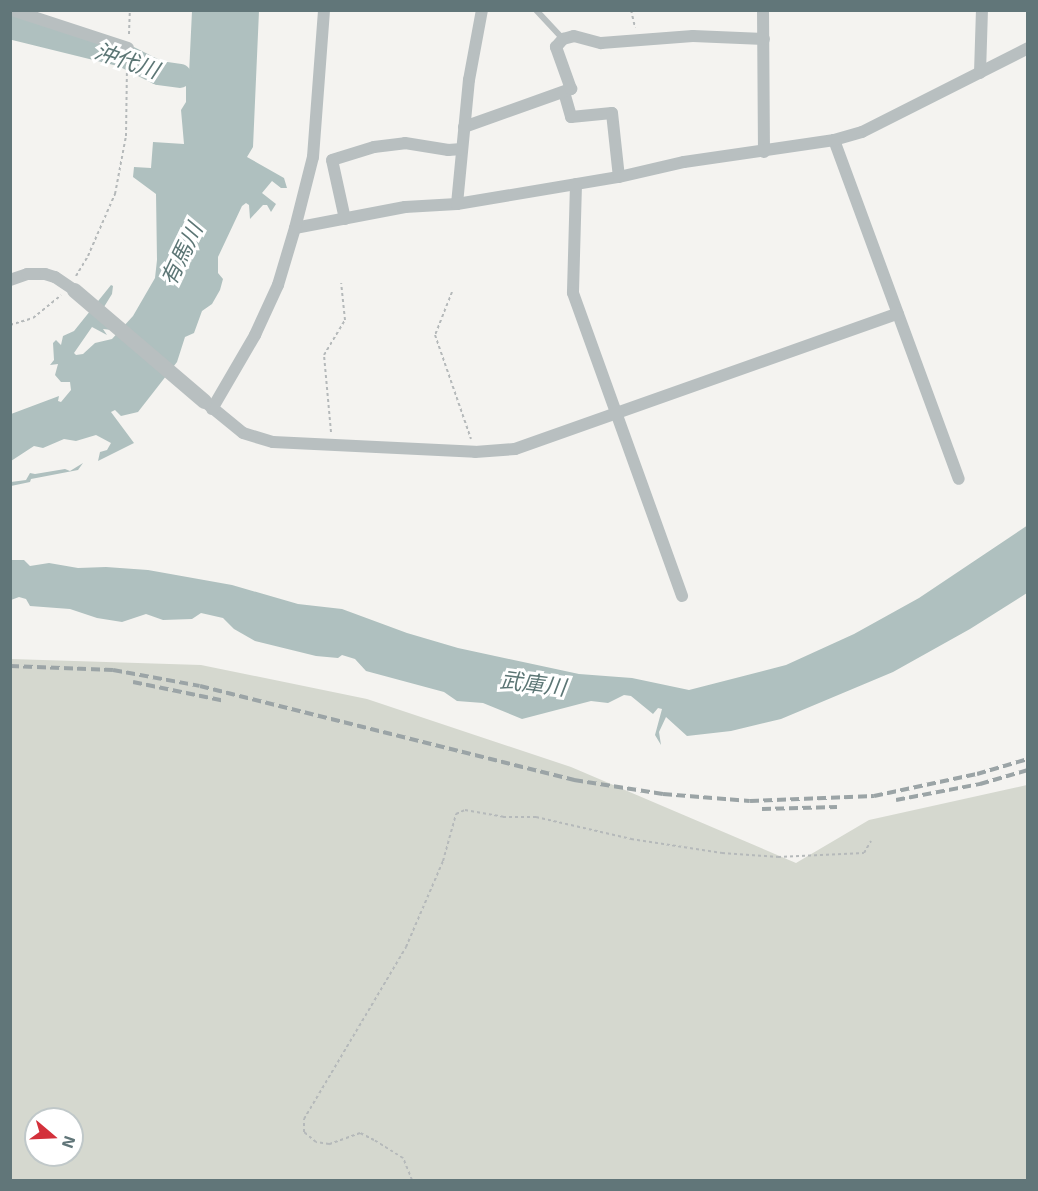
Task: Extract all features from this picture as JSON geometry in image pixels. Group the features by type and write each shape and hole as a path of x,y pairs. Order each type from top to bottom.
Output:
{"street":[{"path":"12,10 128,50"},
{"path":"208,405 255,335 279,285 296,228 313,157 324,10"},
{"path":"457,204 464,127 482,10"},
{"path":"764,10 764,152"},
{"path":"981,73 982,10"},
{"path":"464,127 571,89 556,46 563,39 574,36 601,43 693,36 764,39"},
{"path":"296,228 405,207 457,204 619,177 684,162 834,140 862,132 1028,48"},
{"path":"564,92 571,117 612,113 619,177"},
{"path":"834,140 959,479"},
{"path":"345,219 332,160 374,147 405,143 448,150 462,149"},
{"path":"576,184 573,293 682,596"},
{"path":"10,280 36,273 56,277 72,288 243,433 273,442 475,452 515,449 898,313"}],"lane":[{"path":"536,10 563,39"}],"path":[{"path":"10,325 33,318 72,288 115,194 126,136 130,10"},
{"path":"631,10 639,40"},
{"path":"333,445 324,355 345,320 340,283"},
{"path":"452,292 435,335 475,452"},
{"path":"412,1180 402,1158 374,1140 360,1133 329,1144 316,1142 304,1132 304,1119 406,947 442,861 456,814 465,810 503,817 536,817 632,839 722,853 767,857 864,853 871,841"}],"shaded area":[{"path":"11,659 201,665 367,699 571,767 796,863 869,820 1027,785 1027,1180 11,1180"}],"water":[{"name":"有馬川","path":"192,11 259,11 253,147 247,157 284,178 287,188 281,188 272,181 262,193 276,204 271,212 267,205 263,205 250,219 249,205 246,203 242,206 218,257 218,273 223,279 220,290 212,304 202,311 194,333 185,337 177,362 138,412 121,416 115,410 111,412 134,443 98,461 100,452 107,450 111,443 96,435 76,441 64,439 43,448 34,446 11,461 11,414 59,396 58,401 61,402 71,390 70,382 61,382 55,375 58,364 50,365 54,360 53,343 56,340 61,345 63,336 74,331 111,285 113,286 112,294 99,315 112,330 103,329 107,335 92,327 74,353 83,354 95,343 112,339 133,316 155,278 156,194 133,177 134,167 151,168 153,142 184,144 181,110 186,102 186,80 173,75 158,76 148,70 149,66 158,71 189,74"},
{"path":"83,463 78,470 31,479 30,482 11,486 11,482 26,480 30,473 65,469 70,471"},
{"name":"武庫川","path":"1028,525 1027,593 970,629 893,672 781,719 731,731 687,736 666,717 659,732 661,745 655,735 662,709 658,708 653,714 631,696 624,695 608,703 591,701 522,719 483,703 457,701 444,692 366,671 355,659 342,655 338,658 316,656 255,641 234,629 223,618 201,613 192,619 163,620 146,614 122,622 97,618 70,609 30,606 26,599 19,597 11,600 11,560 24,560 30,566 49,563 78,568 148,570 232,585 298,604 342,609 407,633 458,648 579,674 632,678 689,690 786,665 854,634 919,598"}],"waterway":[{"name":"沖代川","path":"10,27 123,55 159,73 180,76"}],"railway":[{"path":"10,666 113,670 200,686 574,780 663,794 750,801 874,796 977,774 1028,759"},
{"path":"133,682 225,701"},
{"path":"896,800 980,784 1028,770"},
{"path":"762,809 837,807"}]}
